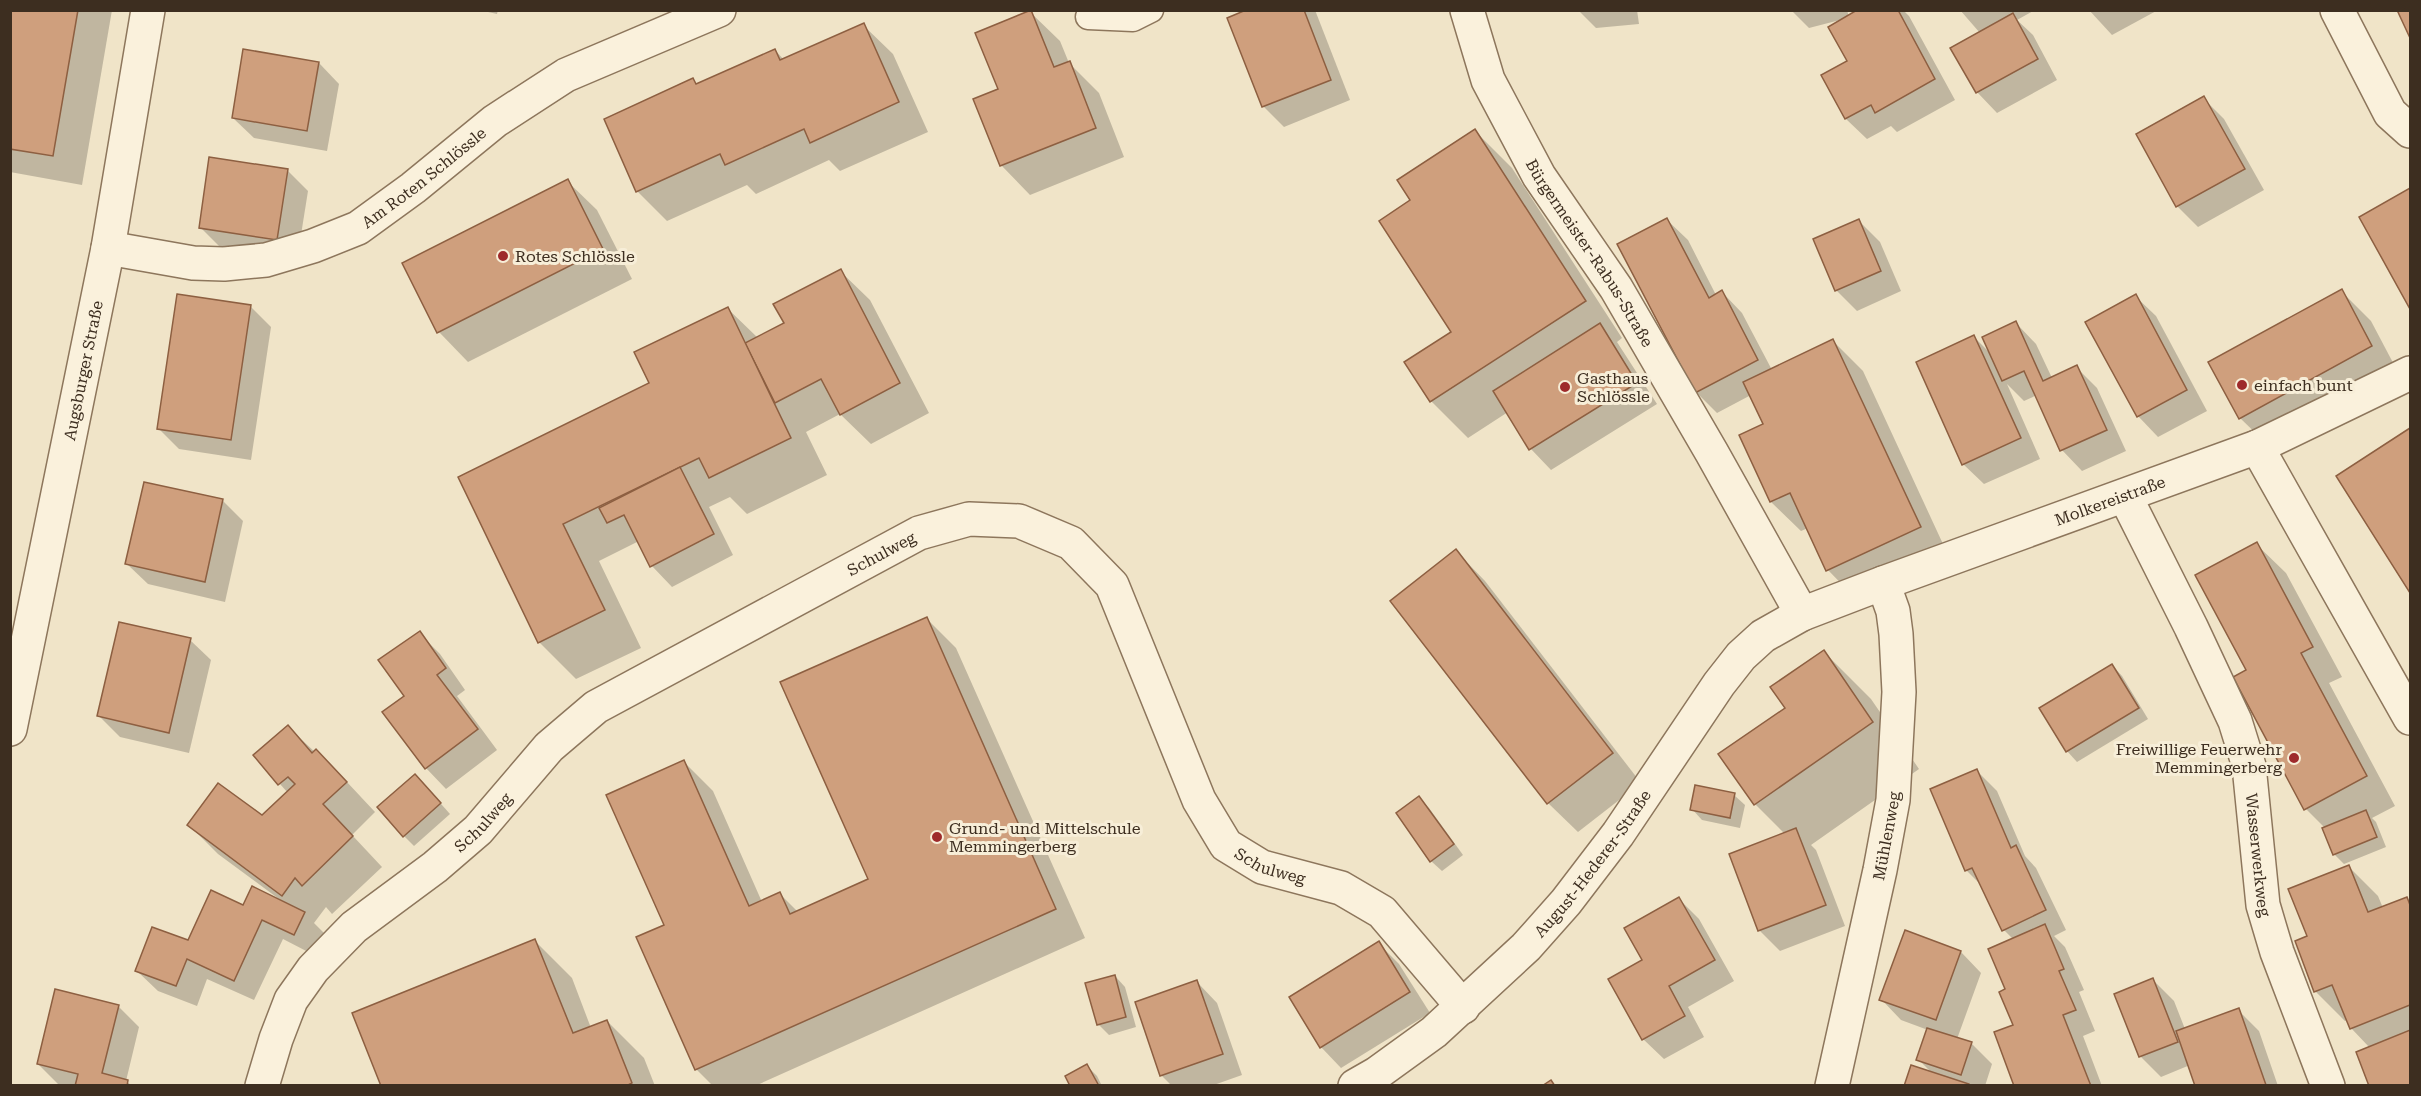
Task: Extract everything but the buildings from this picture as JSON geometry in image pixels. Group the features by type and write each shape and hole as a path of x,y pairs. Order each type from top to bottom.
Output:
{"street":[{"name":"Augsburger Straße","path":"10,729 108,248 148,10"},
{"name":"Am Roten Schlössle","path":"108,248 193,263 224,264 266,260 313,246 358,228 413,188 495,121 566,75 719,10"},
{"name":"Bürgermeister-Rabus-Straße","path":"1467,10 1488,80 1539,176 1616,288 1802,614"},
{"path":"2337,10 2390,112 2410,131"},
{"name":"Molkereistraße","path":"1802,614 2257,447 2410,373"},
{"path":"2257,447 2410,718"},
{"name":"Wasserwerkweg","path":"2125,496 2191,627 2243,743 2249,766 2263,905 2277,952 2328,1086"},
{"name":"Schulweg","path":"262,1086 291,1000 313,969 354,927 435,867 478,830 549,747 596,707 919,533 969,519 1018,521 1071,543 1112,585 1199,800 1226,845 1262,867 1341,888 1382,912 1463,1007"},
{"name":"Mühlenweg","path":"1832,1086 1880,870 1893,800 1899,680 1893,610 1882,584"},
{"name":"August-Hederer-Straße","path":"1355,1086 1376,1074 1424,1039 1463,1007 1526,947 1566,902 1618,834 1659,771 1741,656 1763,636 1802,614"}],"lane":[{"path":"1088,17 1132,18 1151,10"}],"place":[{"name":"Rotes Schlössle","path":"503,256"},
{"name":"einfach bunt","path":"2242,385"},
{"name":"Gasthaus Schlössle","path":"1565,387"},
{"name":"Freiwillige Feuerwehr Memmingerberg","path":"2294,758"},
{"name":"Grund- und Mittelschule Memmingerberg","path":"937,837"}]}
